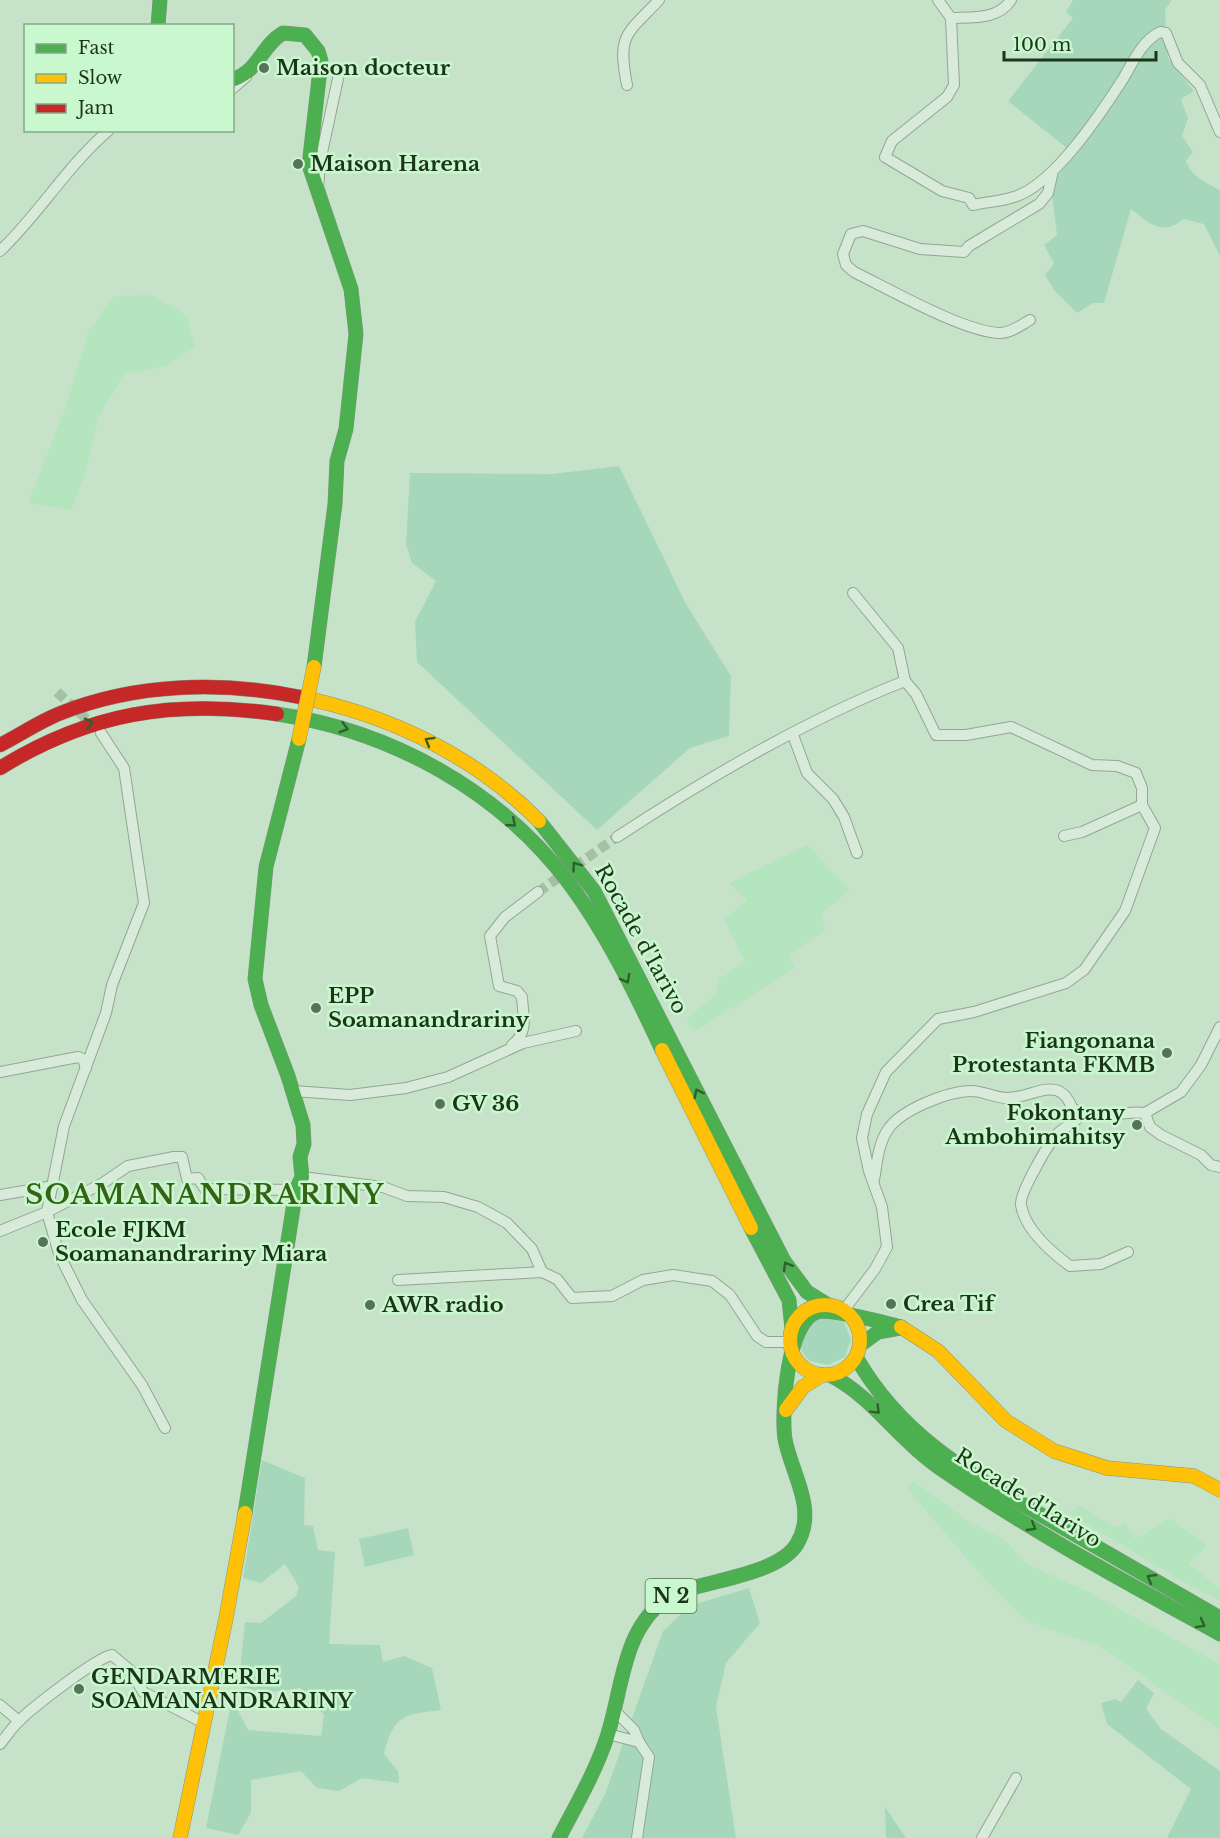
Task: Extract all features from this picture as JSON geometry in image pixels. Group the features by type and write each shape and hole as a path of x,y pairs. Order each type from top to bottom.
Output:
{"main road":[{"path":"158,24 160,0"},
{"path":"180,1838 257,1442 299,1184 300,1157 304,1151 305,1136 300,1109 256,987 262,891 271,842 293,772 314,667 335,504 338,461 346,429 356,334 351,288 317,195 309,165 321,61 318,51 305,35 289,32 280,35 269,44 246,74 234,79"},
{"name":"Rocade d'Iarivo","path":"0,745 46,717 82,703 159,689 209,687 285,694 332,704 380,718 420,736 469,765 517,800 557,839 594,891 784,1261 802,1289 814,1299 828,1305"},
{"name":"Rocade d'Iarivo","path":"0,768 49,738 79,726 147,710 193,706 270,712 353,730 399,748 460,783 537,845 588,911 639,1002 789,1300 792,1342 800,1365 852,1386 931,1461 978,1494 1220,1634"},
{"path":"792,1342 806,1311 828,1305"},
{"name":"N 2","path":"828,1305 848,1313"},
{"name":"N 2","path":"559,1838 594,1773 608,1734 625,1653 638,1625 661,1600 699,1585 776,1562 793,1549 800,1537 806,1505 785,1442 784,1413 792,1342 797,1329 807,1315 826,1308 901,1328 927,1343 1003,1418 1059,1456 1109,1468 1171,1471 1193,1475 1220,1490"},
{"name":"Rocade d'Iarivo","path":"848,1313 858,1325 858,1351 866,1377 899,1415 939,1451 978,1479 1220,1618"},
{"path":"784,1413 791,1400 803,1387 826,1375 845,1369 858,1351 878,1332 901,1328"}],"street":[{"path":"627,85 621,58 622,43 659,0"},
{"path":"938,0 951,18 954,85 947,97 892,141 885,157 942,191 969,198 973,205 1015,197 1032,188 1053,171 1102,112 1147,41 1160,32 1166,33 1170,39 1178,63 1200,85 1220,132"},
{"path":"951,18 981,17 997,13 1011,0"},
{"path":"234,88 245,81 246,74"},
{"path":"317,195 320,162 339,75"},
{"path":"0,251 29,224 42,202 107,132"},
{"path":"1030,320 1011,331 1000,333 962,324 854,272 846,265 843,254 851,234 862,231 920,249 964,252 969,246 1039,204 1048,193 1053,171"},
{"path":"848,1313 886,1247 882,1207 862,1138 867,1114 886,1072 938,1019 974,1012 1066,983 1084,970 1125,911 1155,828 1143,805 1142,788 1136,773 1118,766 1092,765 1011,727 966,735 936,735 916,694 905,681 898,648 853,593"},
{"path":"617,837 720,774 868,695 905,681"},
{"path":"101,733 124,768 144,903 112,985 106,1013 64,1126 47,1212 59,1254 82,1300 142,1385 165,1428"},
{"path":"793,735 807,773 833,799 844,817 857,853"},
{"path":"1064,836 1082,832 1143,805"},
{"path":"505,1051 523,1034 522,997 517,991 499,986 490,936 506,916 538,892"},
{"path":"1073,1109 1090,1117 1130,1112 1145,1113 1181,1092 1201,1065 1220,1027"},
{"path":"293,1091 350,1095 406,1088 448,1077 523,1043 576,1031"},
{"path":"0,1072 78,1057 83,1059 86,1068"},
{"path":"873,1182 880,1144 890,1127 903,1115 939,1098 969,1091 1006,1098 1047,1089 1063,1095 1073,1109 1076,1120 1057,1134 1021,1200 1024,1215 1048,1249 1070,1266 1101,1264 1128,1252"},
{"path":"1145,1113 1150,1126 1161,1135 1201,1155 1211,1165 1220,1167"},
{"path":"0,1231 47,1212 103,1183 128,1166 182,1157 187,1179 198,1178 205,1189 299,1184 383,1187 407,1196 444,1197 478,1207 507,1223 524,1240 532,1249 542,1272"},
{"path":"0,1195 53,1186"},
{"path":"398,1280 542,1272 557,1279 572,1298 612,1296 643,1280 673,1275 712,1281 730,1295 758,1336 766,1342 792,1342"},
{"path":"0,1744 18,1721 94,1664 112,1655 131,1671 143,1692 204,1723"},
{"path":"0,1705 18,1721"},
{"path":"614,1710 634,1730 649,1757 637,1838"},
{"path":"608,1734 639,1742"},
{"path":"982,1838 1016,1778"}],"green space":[{"path":"1073,0 1172,0 1165,10 1168,58 1194,91 1181,99 1188,118 1182,136 1193,152 1186,161 1195,175 1220,190 1220,256 1204,224 1183,219 1169,227 1156,226 1131,209 1104,303 1093,303 1077,313 1055,291 1045,275 1054,263 1044,245 1057,235 1051,187 1073,153 1008,101 1073,18 1066,12"},
{"path":"151,295 187,315 195,347 167,366 124,374 99,416 86,471 71,510 28,503 66,406 89,330 114,296"},
{"path":"619,466 686,604 731,676 729,736 690,748 597,830 417,662 415,622 436,581 412,563 406,544 410,473 552,474"},
{"path":"807,845 850,890 822,913 825,930 788,956 795,968 694,1032 686,1020 716,994 719,979 745,962 724,919 747,900 729,883"},
{"path":"821,1314 844,1322 851,1339 845,1357 828,1365 810,1361 802,1352 799,1334"},
{"path":"262,1460 305,1478 304,1525 313,1526 318,1550 335,1552 329,1644 380,1645 383,1662 404,1656 432,1668 441,1710 418,1713 402,1719 392,1731 384,1754 398,1771 399,1783 362,1778 339,1791 317,1788 301,1771 251,1780 251,1813 238,1835 206,1828 232,1699 248,1730 321,1736 324,1715 300,1688 267,1693 244,1687 240,1673 245,1622 261,1623 296,1596 299,1587 285,1564 261,1583 243,1578"},
{"path":"913,1481 970,1522 1005,1540 1026,1564 1087,1591 1220,1664 1220,1730 1101,1647 1026,1621 972,1565 907,1488"},
{"path":"1079,1505 1115,1527 1125,1523 1135,1539 1170,1518 1207,1546 1189,1564 1220,1589 1220,1600 1192,1587 1069,1513"},
{"path":"408,1528 414,1555 365,1567 359,1539"},
{"path":"749,1588 760,1623 726,1663 716,1707 736,1838 582,1838 605,1794 663,1631 689,1606"},
{"path":"1138,1680 1154,1693 1146,1709 1161,1729 1220,1771 1220,1838 1167,1838 1191,1789 1107,1724 1101,1703 1115,1699 1121,1702"},
{"path":"885,1807 906,1838 886,1838"}],"tunnel":[{"path":"57,692 94,726"},
{"path":"538,892 617,837"}],"traffic: fast":[{"path":"158,24 160,0"},
{"path":"234,79 249,70 270,44 283,33 305,35 318,51 321,61 309,165 351,289 356,334 346,429 337,461 335,504 314,667"},
{"path":"277,714 319,722 361,734 401,750 440,770 476,793 510,820 541,850 583,902 620,964 662,1050"},
{"path":"245,1513 296,1190 302,1177 300,1157 304,1144 303,1125 288,1076 261,1005 255,979 266,867 299,739"},
{"path":"539,821 594,891 784,1261 807,1292 828,1305"},
{"path":"751,1228 789,1300 792,1329"},
{"path":"559,1838 585,1789 607,1737 634,1640 643,1623 655,1608 672,1594 740,1576 774,1563 788,1555 797,1544 803,1531 804,1504 785,1439 784,1409 785,1389 793,1349 807,1319 823,1311 858,1316 901,1327"},
{"path":"860,1345 878,1332 900,1328"},
{"path":"856,1357 876,1388 899,1414 923,1438 950,1459 1007,1496 1220,1618"},
{"path":"830,1375 872,1406 923,1455 971,1489 1076,1554 1220,1634"}],"traffic: slow":[{"path":"299,739 314,667"},
{"path":"300,697 366,715 429,741 487,777 539,821"},
{"path":"662,1050 751,1228"},
{"path":"825,1305 838,1308 850,1315 857,1327 860,1340 857,1353 850,1365 838,1372 825,1375 812,1372 800,1365 793,1353 790,1340 793,1327 800,1315 812,1308 825,1305"},
{"path":"901,1327 938,1351 1006,1421 1054,1451 1107,1468 1194,1476 1220,1490"},
{"path":"786,1410 803,1387 822,1375"},
{"path":"180,1838 226,1618 245,1513"}],"traffic: jam":[{"path":"0,745 61,713 90,703 149,691 210,687 300,697"},
{"path":"0,768 66,734 133,715 202,708 277,714"}],"place":[{"name":"Maison docteur","path":"264,68"},
{"name":"Maison Harena","path":"298,164"},
{"name":"EPP Soamanandrariny","path":"316,1008"},
{"name":"Fiangonana Protestanta FKMB","path":"1167,1053"},
{"name":"GV 36","path":"440,1104"},
{"name":"Fokontany Ambohimahitsy","path":"1137,1125"},
{"name":"Ecole FJKM Soamanandrariny Miara","path":"43,1242"},
{"name":"Crea Tif","path":"891,1304"},
{"name":"AWR radio","path":"370,1305"},
{"name":"GENDARMERIE SOAMANANDRARINY","path":"79,1689"}],"district":[{"name":"SOAMANANDRARINY","path":"205,1194"}]}
